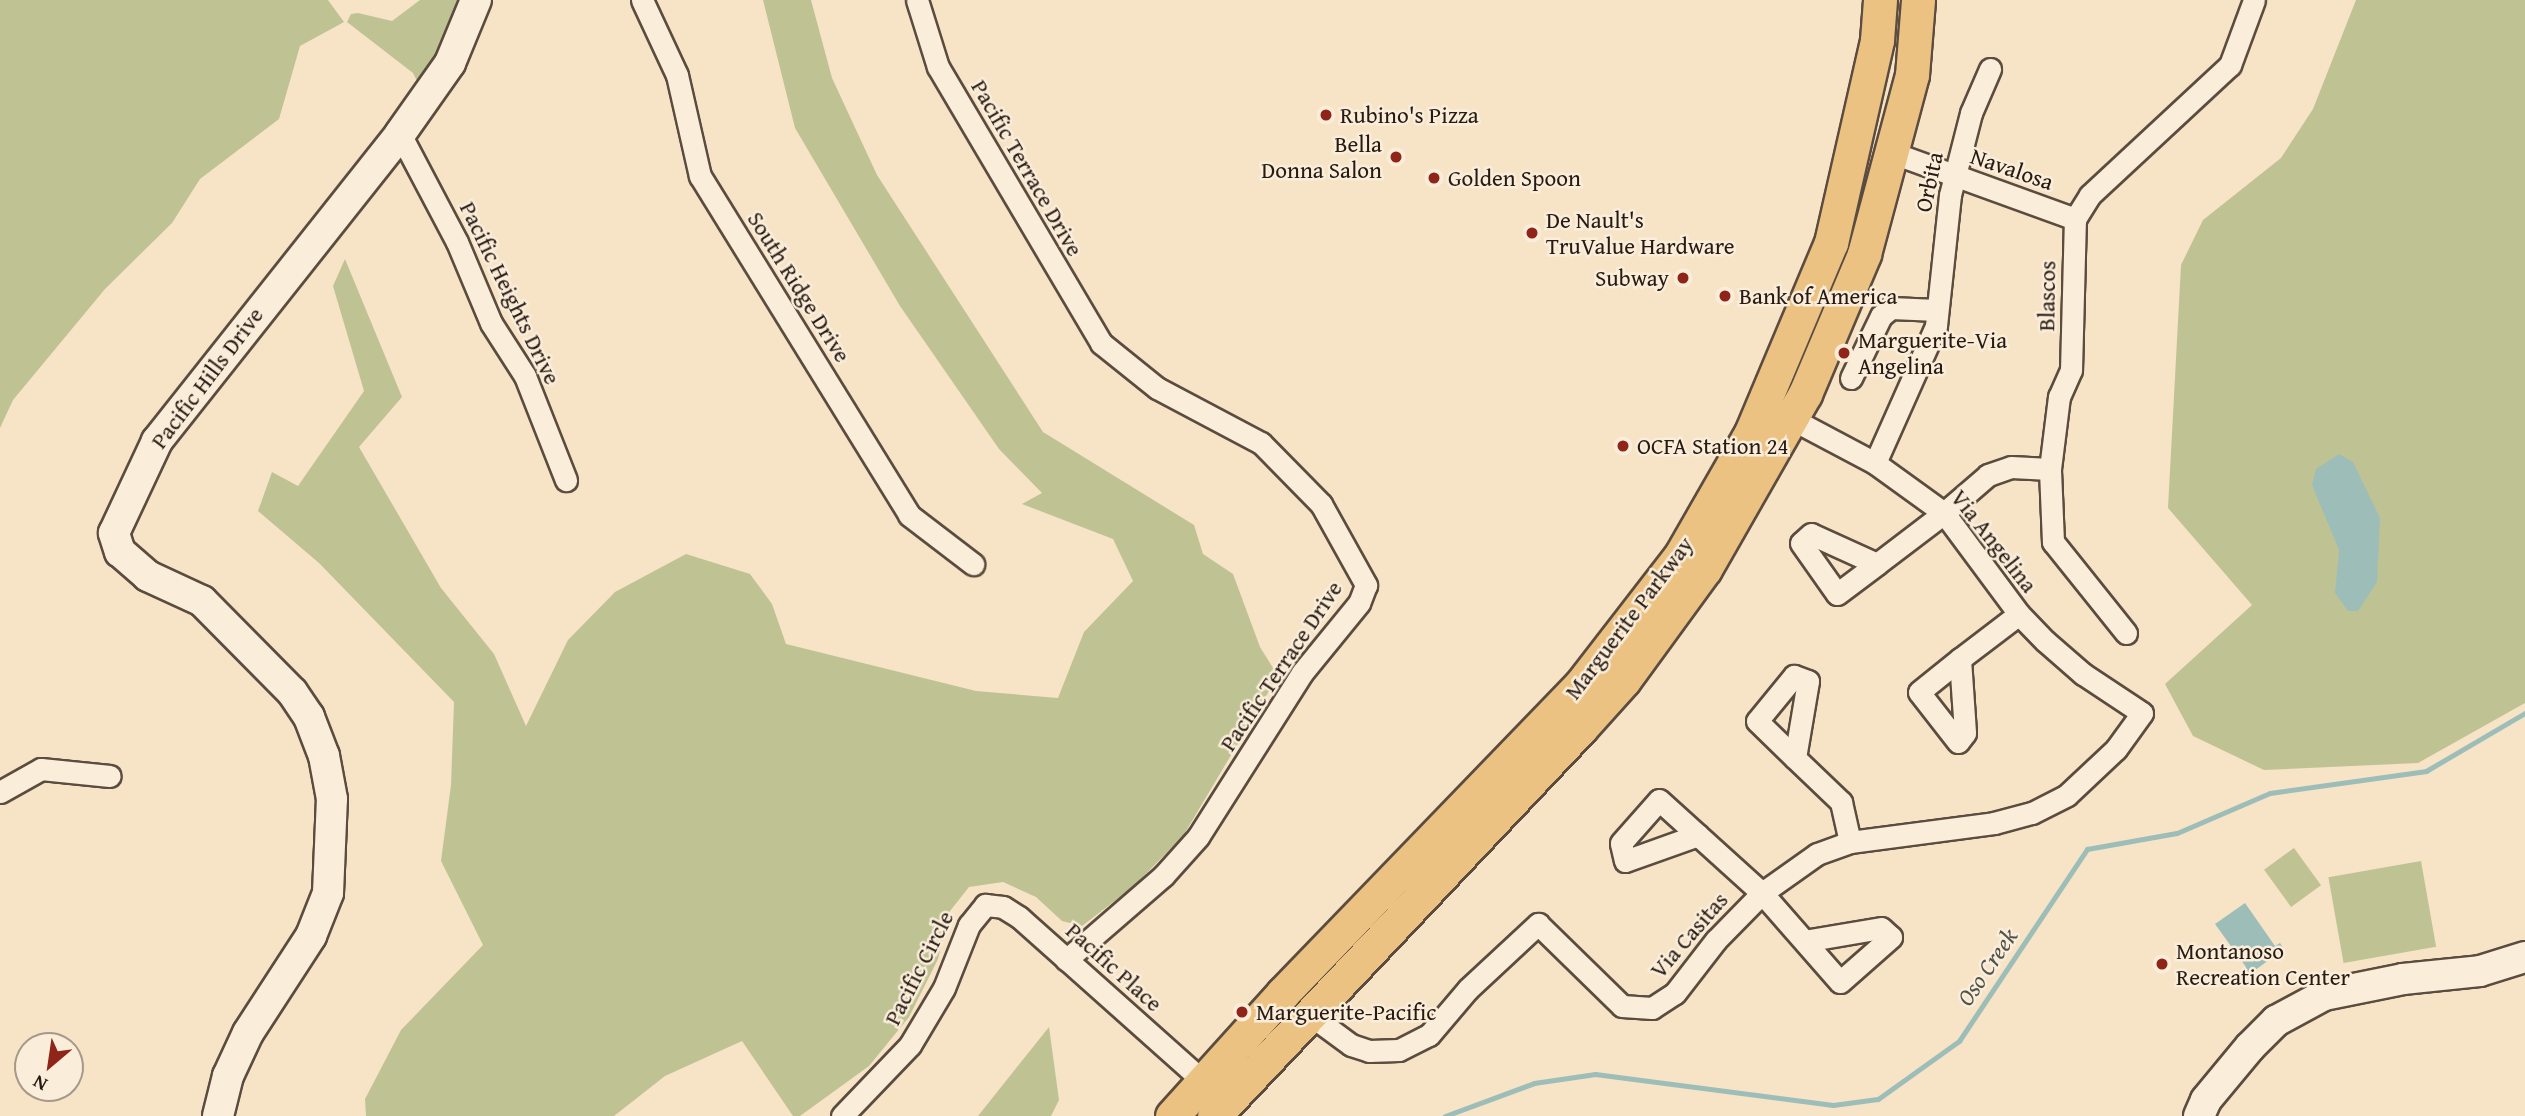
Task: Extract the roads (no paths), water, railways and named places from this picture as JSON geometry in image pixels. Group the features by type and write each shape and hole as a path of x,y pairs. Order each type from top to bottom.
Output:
{"main road":[{"name":"Marguerite Parkway","path":"1172,1116 1202,1080 1579,687 1681,555 1751,433 1831,243 1877,40 1880,0"},
{"name":"Marguerite Parkway","path":"1214,1116 1523,793 1624,680 1705,569 1792,419 1864,254 1912,75 1918,0"}],"street":[{"name":"Pacific Hills Drive","path":"218,1116 228,1076 248,1033 311,936 328,893 330,788 313,727 292,692 202,601 148,576 120,552 114,533 157,441 400,134 450,63 476,0"},
{"name":"South Ridge Drive","path":"642,0 677,75 700,176 909,514 973,564"},
{"name":"Pacific Terrace Drive","path":"917,0 938,67 1101,342 1157,388 1261,443 1321,504 1366,585 1359,603 1302,673 1198,838 1163,876 1066,960"},
{"path":"2075,219 2090,195 2230,65 2254,0"},
{"name":"Orbita","path":"1875,463 1930,342 1937,310 1947,212 1971,113 1990,69"},
{"name":"Pacific Heights Drive","path":"400,134 457,242 491,323 525,376 566,480"},
{"name":"Navalosa","path":"1893,153 2075,219"},
{"name":"Blascos","path":"2075,219 2071,370 2059,397 2050,469 2053,542 2126,633"},
{"path":"1851,378 1881,316 1891,308 1937,310"},
{"name":"Via Angelina","path":"1792,419 1875,463 1944,513 2019,614 2083,674 2142,713"},
{"path":"1877,564 1944,513 1988,475 2011,467 2050,469"},
{"path":"1960,659 2019,614"},
{"name":"Via Casitas","path":"1309,1014 1351,1045 1369,1051 1399,1050 1429,1035 1468,989 1538,925 1622,1006 1652,1008 1675,993 1716,940 1762,892 1817,854 1850,842 2032,813 2093,774 2142,713"},
{"path":"1795,758 1841,802 1850,842"},
{"path":"0,792 41,769 110,776"},
{"path":"1698,835 1762,892 1805,941"},
{"name":"Pacific Place","path":"985,905 1003,907 1019,917 1202,1080"},
{"name":"Pacific Circle","path":"842,1116 910,1045 944,988 969,925 985,905"},
{"path":"2199,1116 2206,1100 2250,1047 2276,1021 2324,995 2403,979 2480,971 2525,957"}],"water":[{"path":"2339,454 2353,462 2380,518 2377,582 2358,611 2348,611 2335,593 2339,550 2312,485 2316,469"},
{"path":"2245,903 2275,946 2280,943 2284,949 2247,976 2243,970 2246,967 2215,924"}],"waterway":[{"name":"Oso Creek","path":"1445,1116 1534,1083 1595,1074 1833,1105 1878,1099 1959,1041 2087,849 2177,833 2270,793 2426,771 2525,713"}],"place":[{"name":"Rubino's Pizza","path":"1326,115"},
{"name":"Bella Donna Salon","path":"1396,157"},
{"name":"Golden Spoon","path":"1434,178"},
{"name":"De Nault's TruValue Hardware","path":"1532,233"},
{"name":"Subway","path":"1683,278"},
{"name":"Bank of America","path":"1725,296"},
{"name":"Marguerite-Via Angelina","path":"1844,353"},
{"name":"OCFA Station 24","path":"1623,446"},
{"name":"Montanoso Recreation Center","path":"2162,964"},
{"name":"Marguerite-Pacific","path":"1242,1012"}]}
